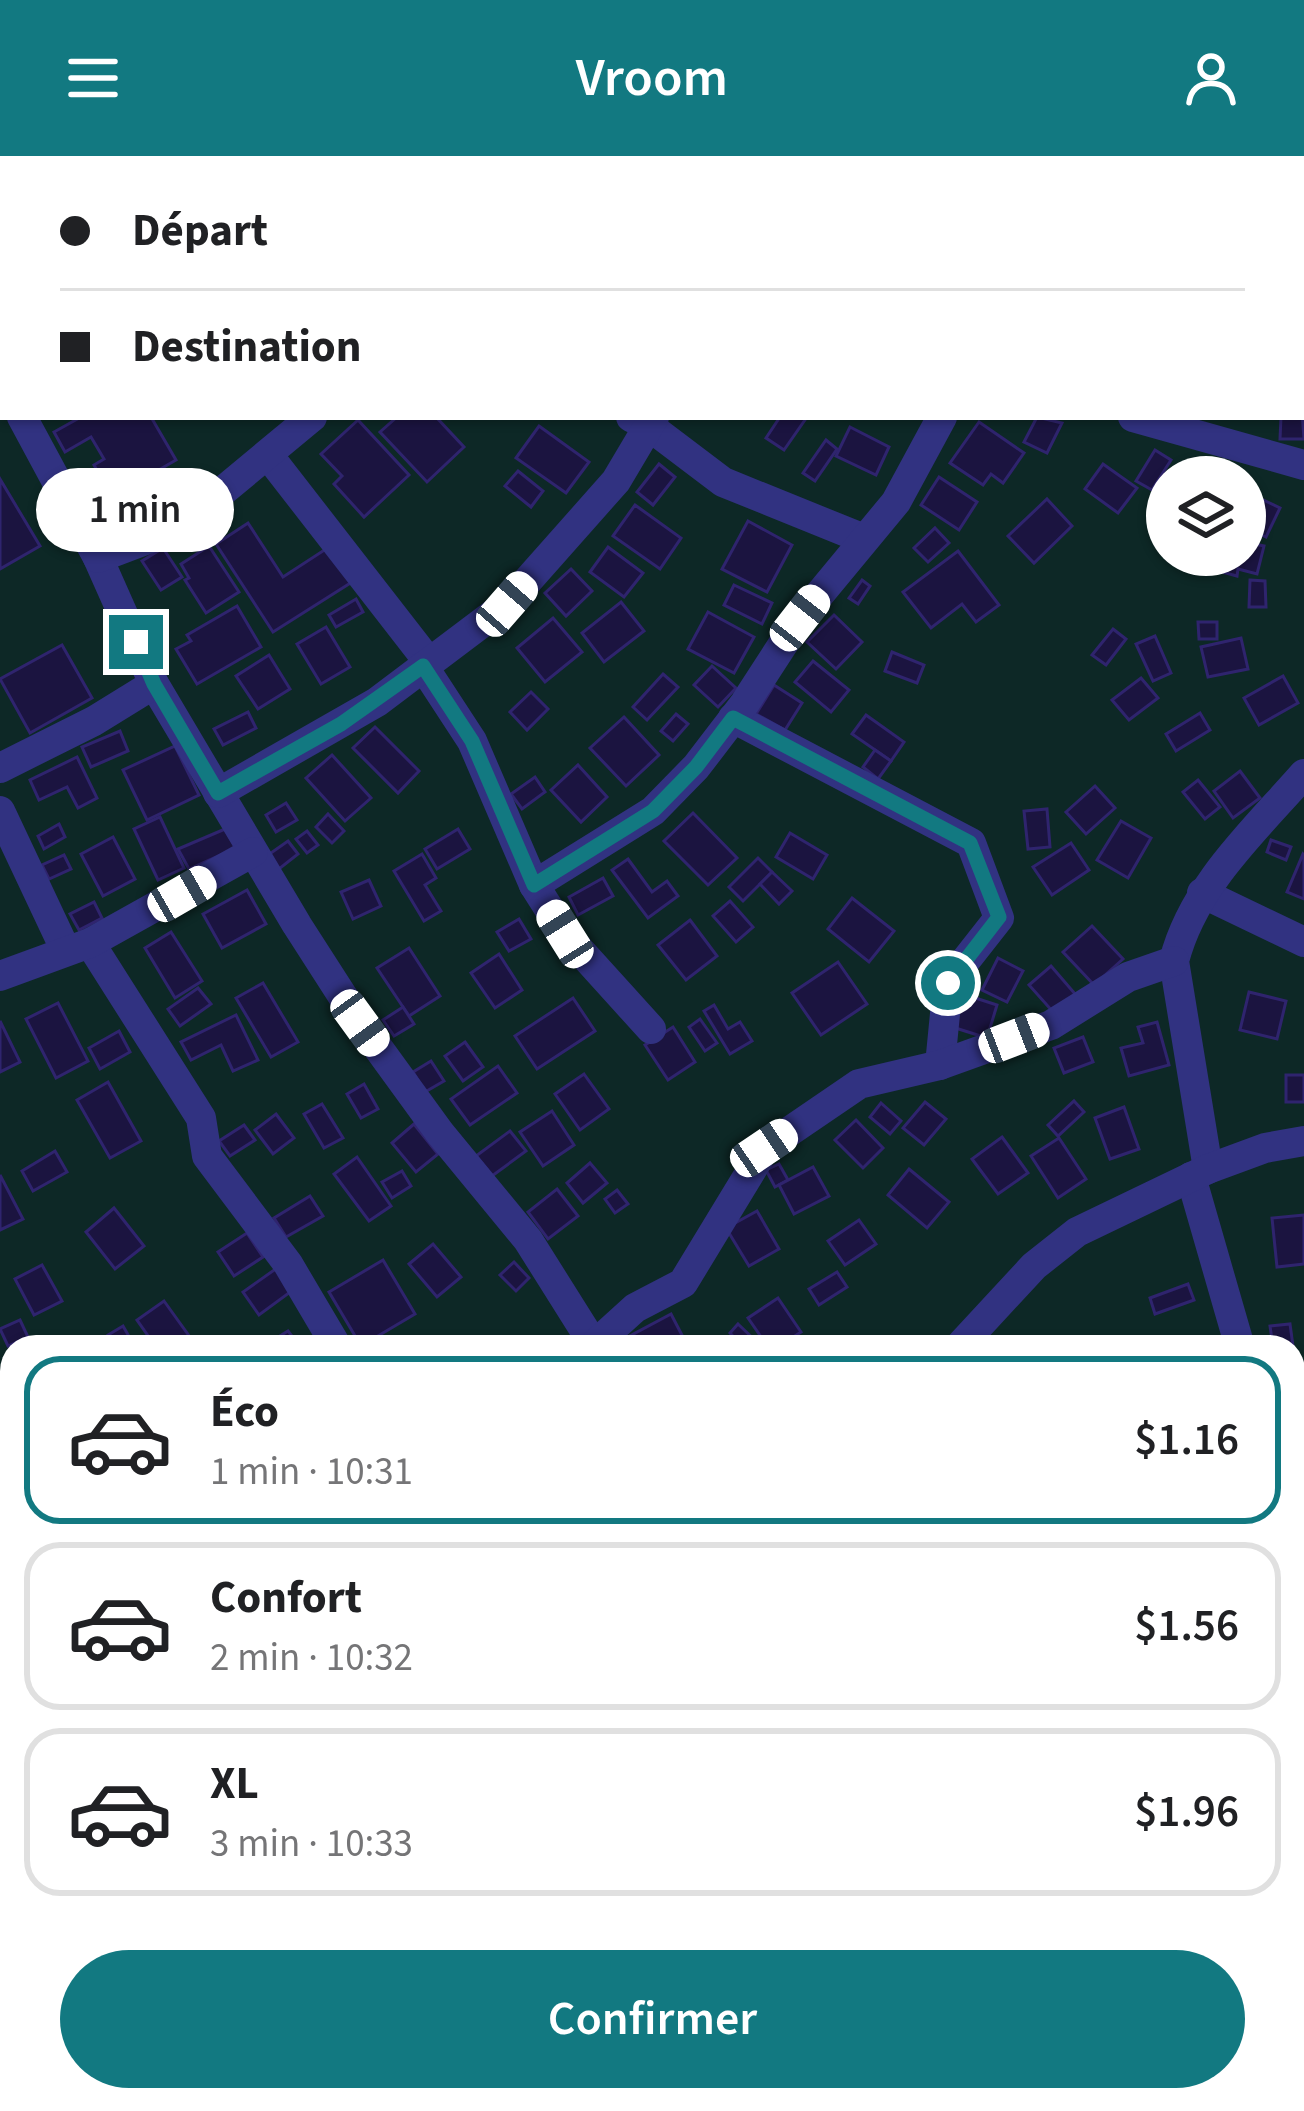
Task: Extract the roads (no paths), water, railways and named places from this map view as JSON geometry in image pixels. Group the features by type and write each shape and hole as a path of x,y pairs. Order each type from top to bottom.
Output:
{"street":[{"path":"98,558 156,536 309,420"},
{"path":"218,793 341,724 507,604 616,481 645,420 723,482 864,539"},
{"path":"534,885 653,811 696,767 800,618 896,502 940,420"},
{"path":"1144,420 1304,465"},
{"path":"16,426 98,558 154,684 360,1023 440,1133 528,1240 585,1334 683,1282 764,1148 859,1084 940,1065 1051,1024 1127,977 1174,962"},
{"path":"268,455 426,664 472,741 534,885 565,934 651,1029"},
{"path":"0,768 94,721 154,684"},
{"path":"733,718 970,843 999,917 948,983 940,1065"},
{"path":"1237,1335 1199,1173 1174,962 1181,934 1202,893 1304,774"},
{"path":"0,812 78,947 201,1118 207,1156 288,1264 330,1335"},
{"path":"0,976 78,947 253,852"},
{"path":"1202,893 1304,942"},
{"path":"970,1335 1034,1267 1077,1232 1199,1173 1265,1148 1304,1141"}]}
